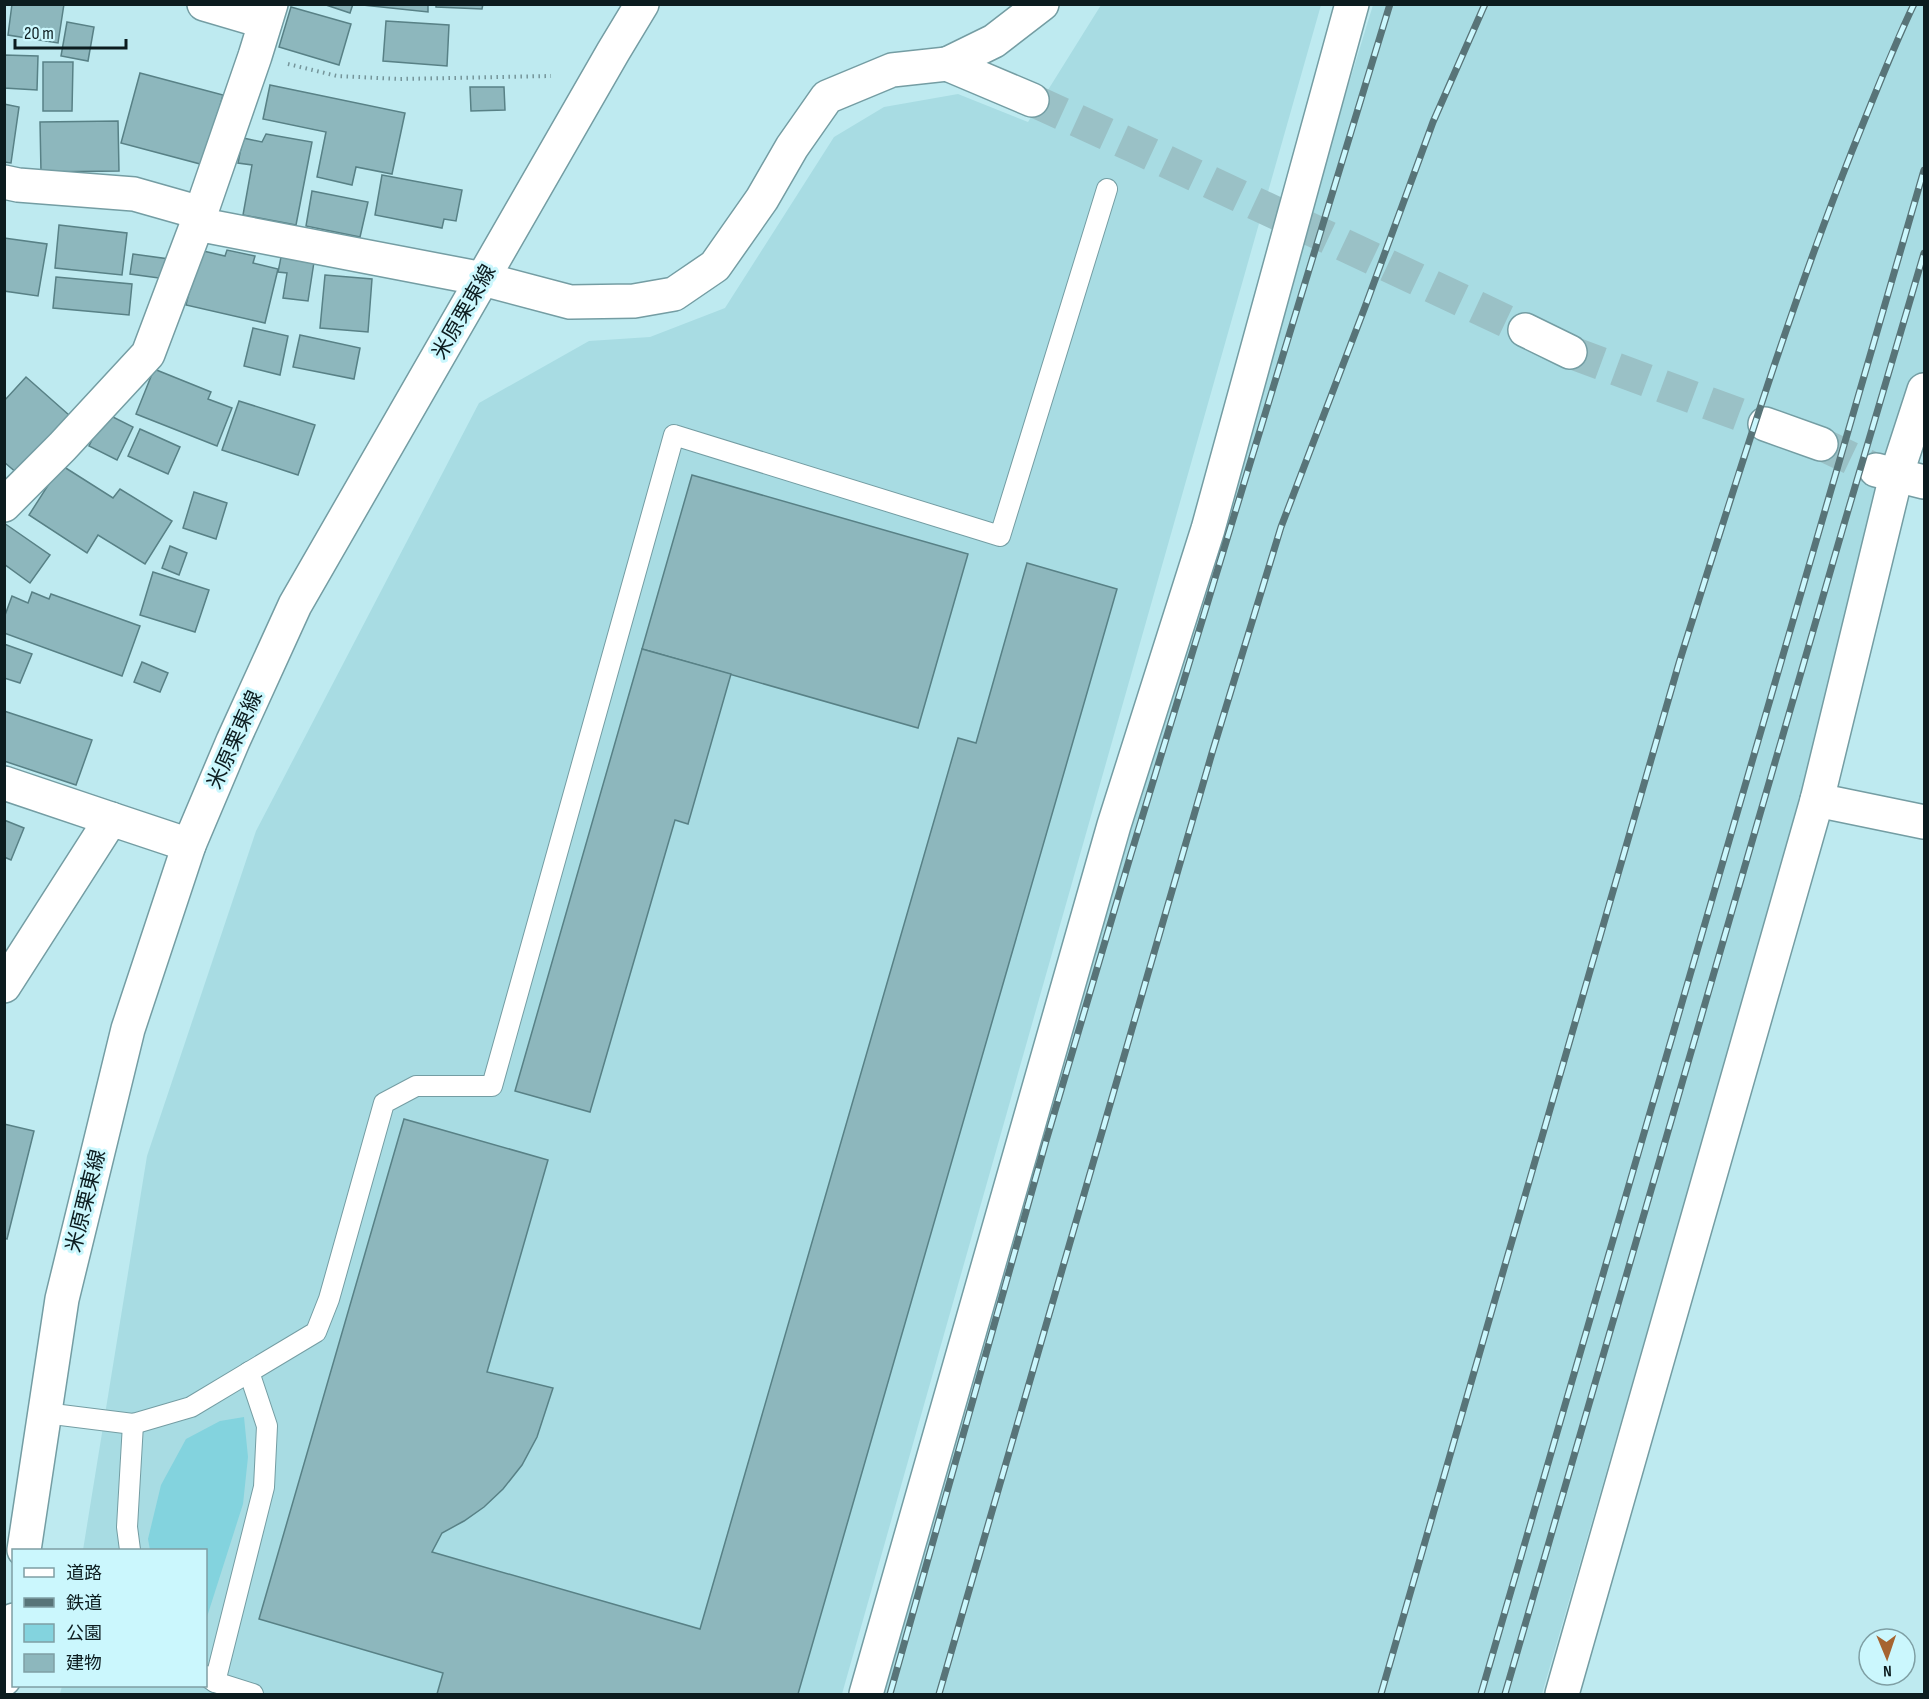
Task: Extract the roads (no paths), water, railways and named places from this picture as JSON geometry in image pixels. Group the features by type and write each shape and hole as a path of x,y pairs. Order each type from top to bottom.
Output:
{"street":[{"path":"4,505 62,447 148,354 199,219 268,13 204,4"},
{"name":"米原栗東線","path":"24,1549 62,1299 128,1029 189,845 295,605 642,4"},
{"path":"4,182 134,194 199,219 483,279 570,302 634,301 674,294 715,266 762,199 792,147 827,97 892,70 948,64 994,41 1042,4"},
{"path":"866,1695 1114,825 1208,529 1352,4"},
{"path":"948,64 1032,100"},
{"path":"1525,330 1570,352"},
{"path":"1562,1695 1817,800 1899,476 1924,390"},
{"path":"1765,424 1821,444"},
{"path":"4,783 189,845"},
{"path":"1817,800 1924,822"},
{"path":"4,986 111,819"},
{"path":"4,1679 12,1632"}],"lane":[{"path":"45,1413 133,1424 191,1407 316,1332 329,1299 384,1103 416,1086 492,1086 675,435 1000,537 1107,189"},
{"path":"249,1372 267,1426 264,1487 210,1679 253,1695"},
{"path":"130,1549 128,1527 133,1424"}],"tunnel":[{"path":"1032,100 1525,330"},
{"path":"1570,352 1765,424"},
{"path":"1821,444 1876,470"}],"railway":[{"path":"890,1694 1046,1141 1390,4"},
{"path":"939,1694 1212,753 1281,527 1433,122 1485,4"},
{"path":"1381,1694 1679,663 1782,341 1852,151 1914,4"},
{"path":"1481,1694 1924,170"},
{"path":"1505,1694 1924,253"}]}
